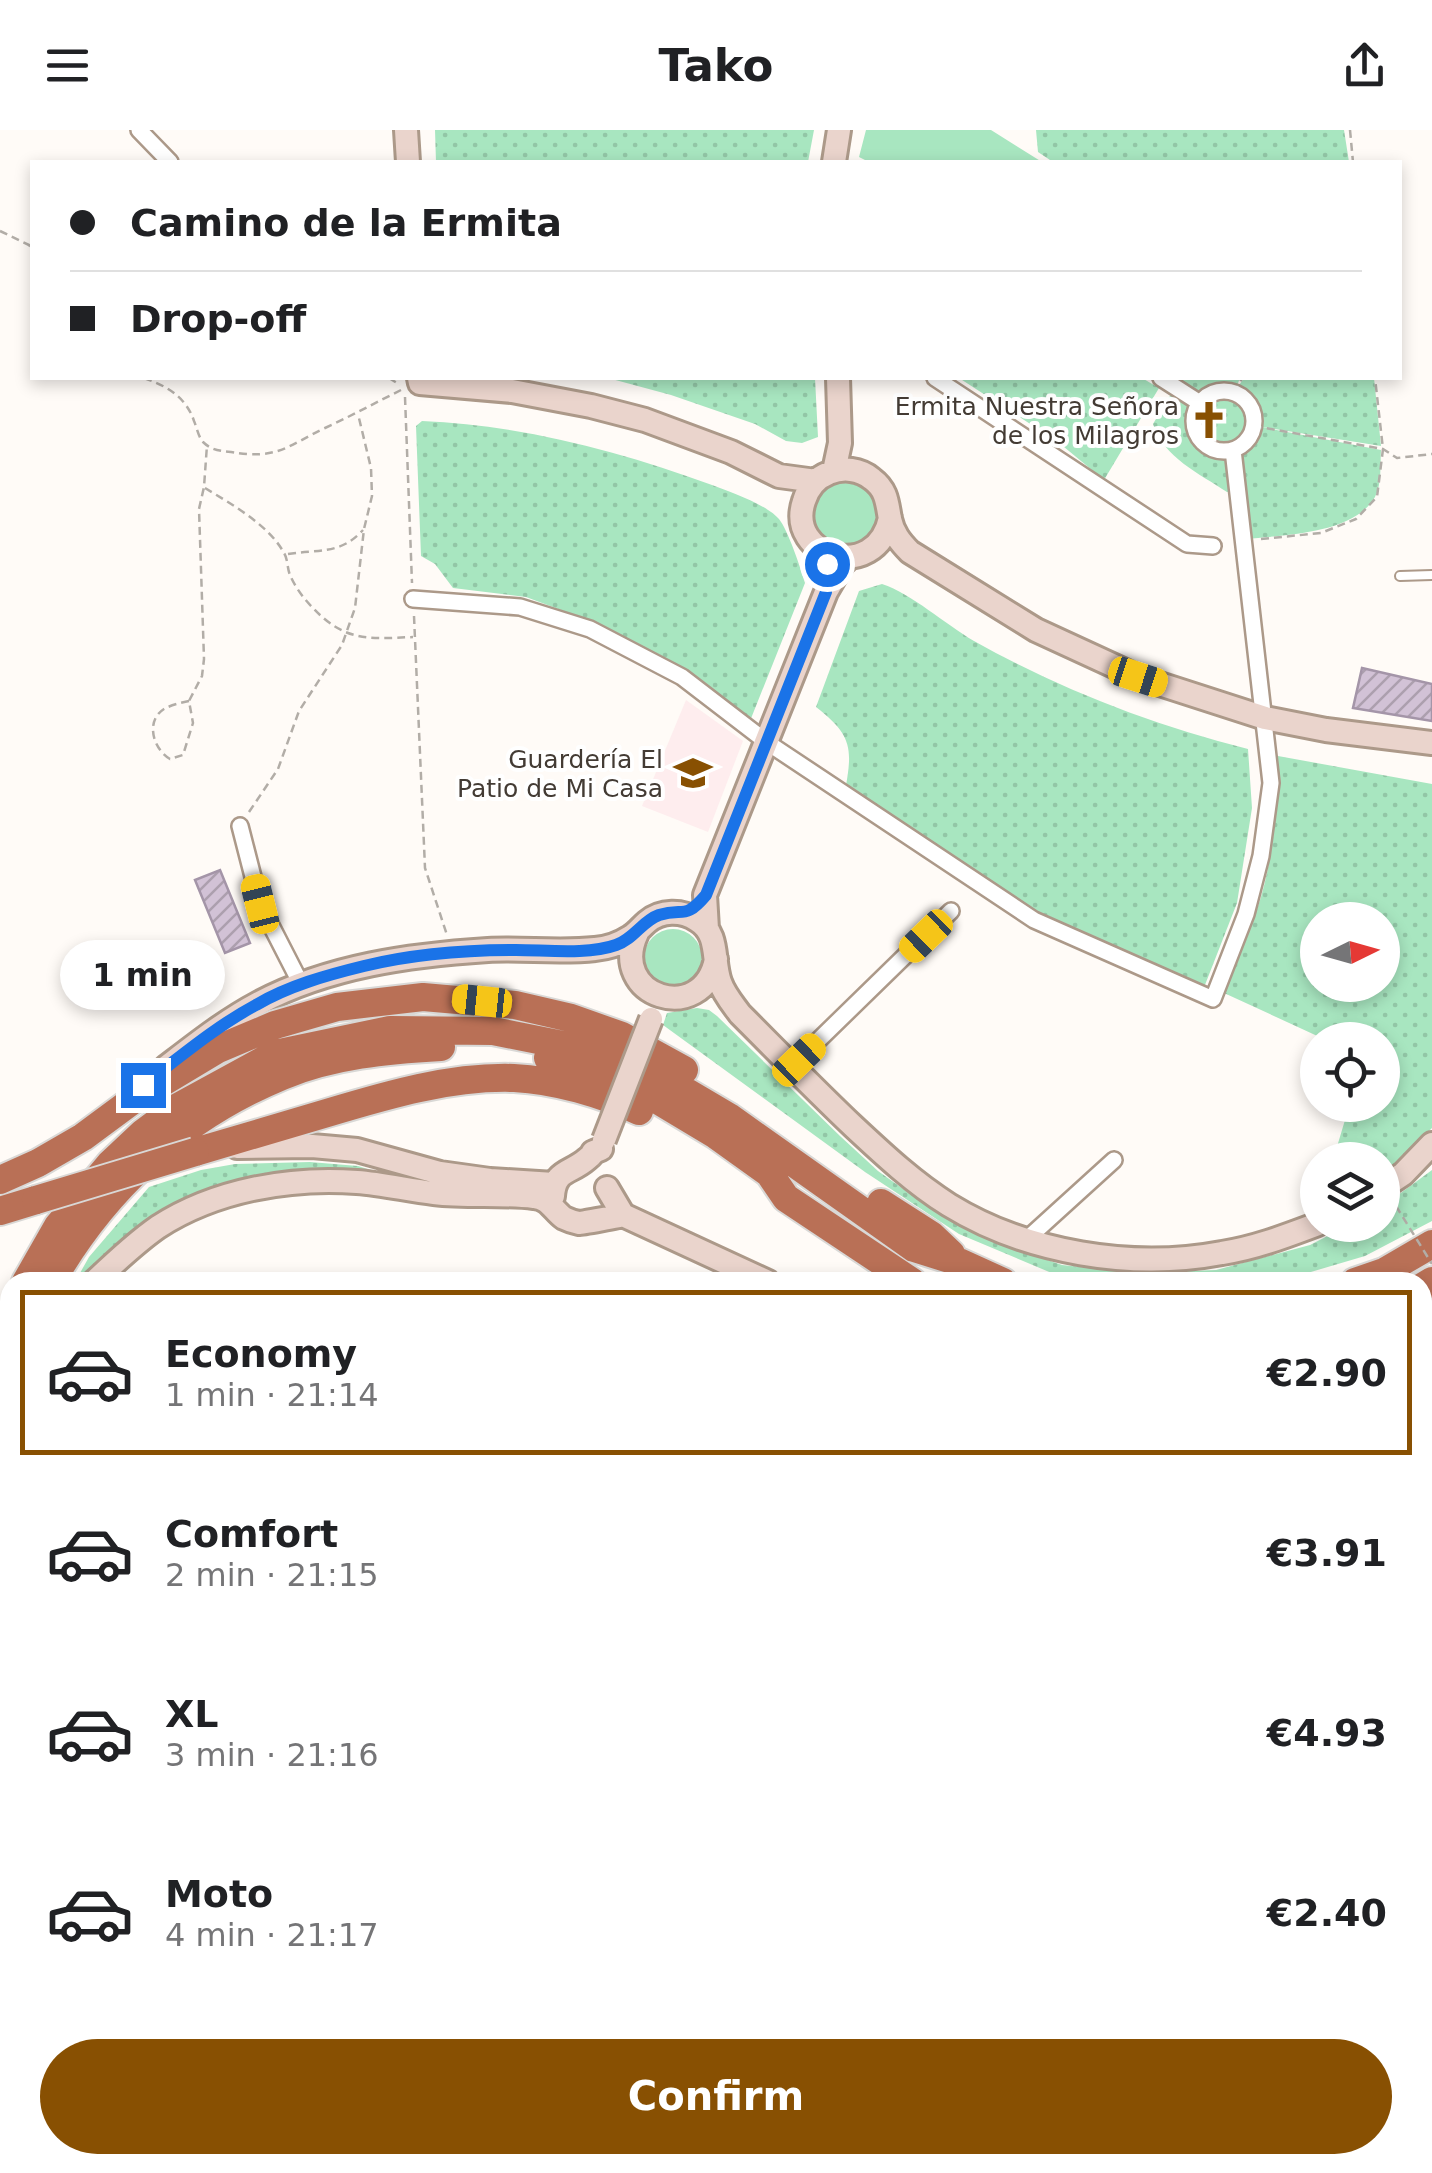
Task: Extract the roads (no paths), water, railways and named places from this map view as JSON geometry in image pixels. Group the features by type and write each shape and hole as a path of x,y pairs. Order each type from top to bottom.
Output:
{"highway":[{"path":"0,1180 83,1138 133,1100 218,1049 275,1025 338,1007 423,997 514,1005 571,1018 622,1036 733,1098 931,1235 959,1262"},
{"path":"32,1272 58,1226 110,1164 178,1107 276,1054 390,1030 493,1031 603,1053 668,1081 729,1117 914,1248 981,1272"},
{"path":"57,1272 86,1226 132,1174 193,1123 284,1075 339,1059 394,1050 492,1048 600,1073 656,1099 716,1135 768,1173 786,1198"},
{"path":"0,1211 385,1096 437,1085 515,1078 595,1094 667,1124 762,1189 786,1198 897,1272"},
{"path":"1384,1272 1432,1244"}],"street":[{"path":"139,130 168,160"},
{"path":"406,130 408,160"},
{"path":"834,160 839,130"},
{"path":"838,380 840,442 846,458 835,474 809,489 802,520 817,547 836,557 850,558"},
{"path":"938,380 1187,544 1213,546"},
{"path":"1164,380 1200,403"},
{"path":"412,383 512,391 645,420 731,452 779,476 803,503"},
{"path":"1238,385 1250,406 1254,426 1247,441 1233,450 1214,450 1200,438 1194,420 1200,403 1216,392 1238,385"},
{"path":"413,599 520,607 590,630 682,677 768,743 1034,920 1213,1000 1246,914 1262,856 1271,783 1233,450"},
{"path":"779,476 866,474 882,488 899,541 910,552 1036,630 1138,677 1265,718 1432,744"},
{"path":"707,930 706,895 826,592 844,563 876,546 888,529 890,518"},
{"path":"876,546 910,552"},
{"path":"826,553 826,592"},
{"path":"240,826 260,904 301,984"},
{"path":"706,895 690,910 661,914 643,924 630,952 634,972 646,989 675,998 695,992 709,978 716,958"},
{"path":"792,1066 951,911"},
{"path":"682,913 696,918 707,930 716,948 718,978 740,1014 889,1160 950,1206 1027,1239 1112,1257 1222,1254 1300,1230"},
{"path":"133,1100 143,1085 221,1026 301,984 399,959 491,950 594,950 616,945 637,932"},
{"path":"594,1219 606,1206 602,1144 660,996"},
{"path":"556,1209 552,1192 559,1176 585,1161 602,1144"},
{"path":"1400,1179 1432,1144"},
{"path":"195,1152 250,1145 357,1150 440,1173 554,1184"},
{"path":"1027,1239 1114,1160"},
{"path":"574,1168 591,1169 623,1215 746,1272"},
{"path":"105,1272 158,1228 214,1201 254,1188 357,1182 436,1194 535,1196 578,1223 623,1215"}],"lane":[{"path":"1400,576 1432,574"}],"place":[{"name":"Ermita Nuestra Señora de los Milagros","path":"1209,420"},
{"name":"Guardería El Patio de Mi Casa","path":"693,773"}]}
